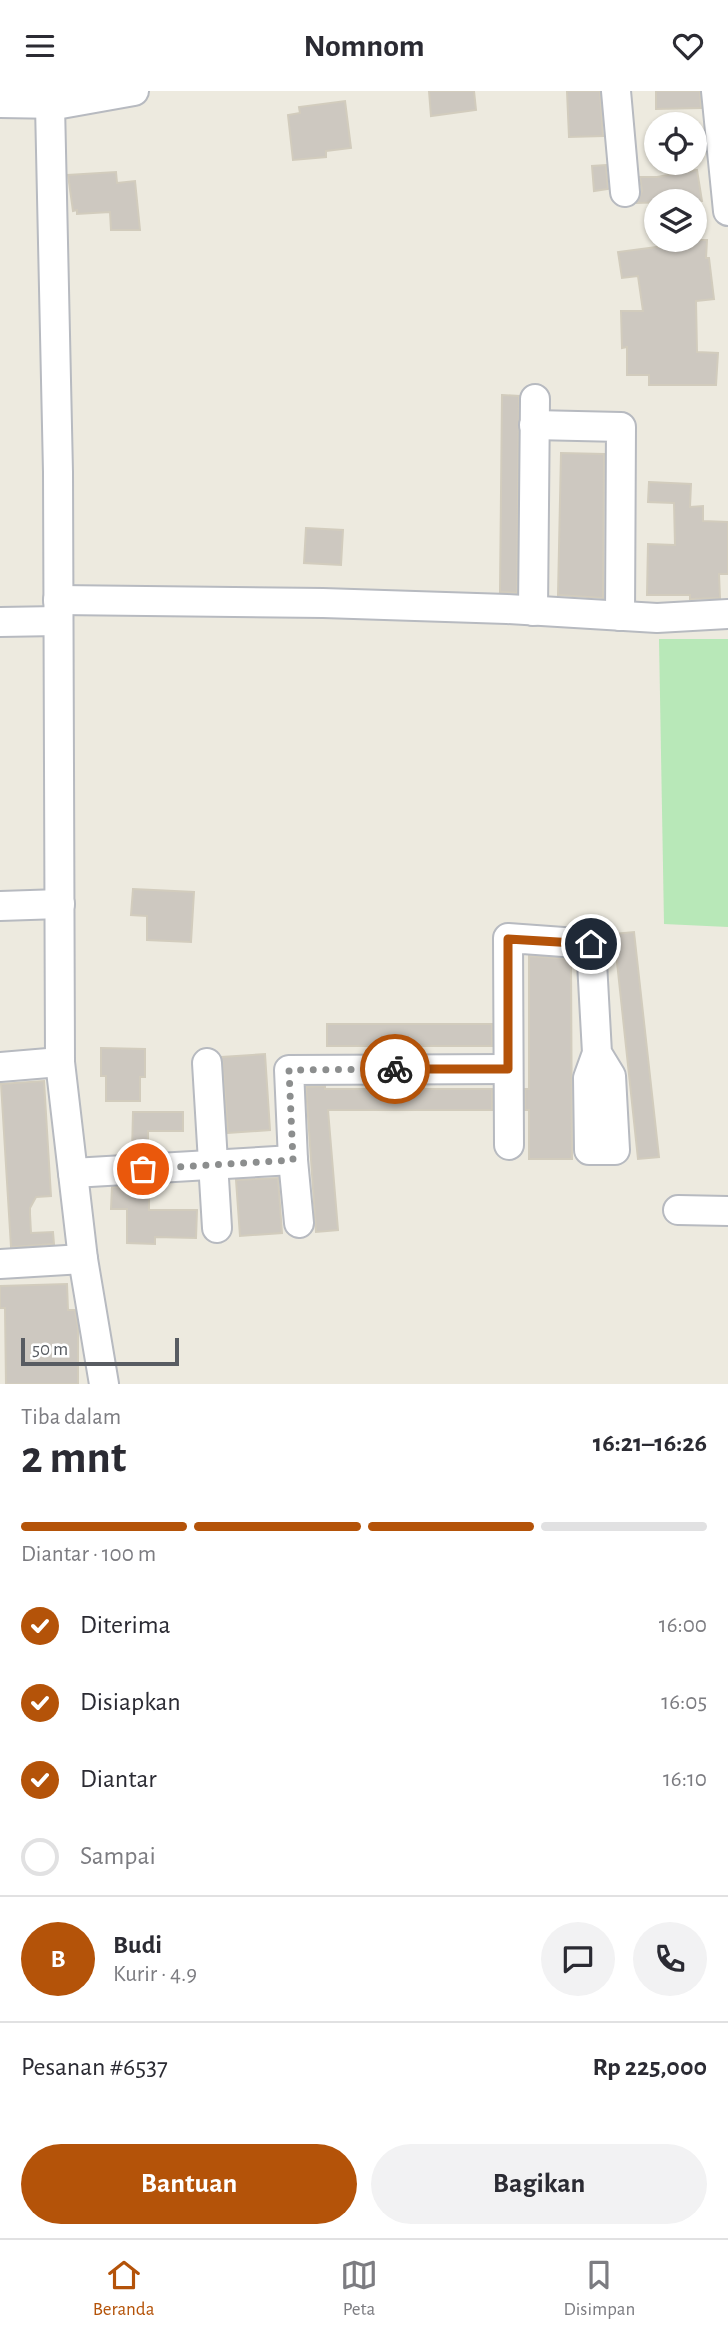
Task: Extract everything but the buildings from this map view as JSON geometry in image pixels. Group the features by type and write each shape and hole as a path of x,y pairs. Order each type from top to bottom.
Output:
{"street":[{"path":"0,103 50,105 134,91"},
{"path":"616,91 625,192"},
{"path":"716,91 728,211"},
{"path":"50,105 58,610 60,1062 83,1259 104,1384"},
{"path":"533,611 534,412 621,427 620,616"},
{"path":"0,622 58,610 323,603 657,618 728,614"},
{"path":"0,906 60,904"},
{"path":"509,1145 508,939 591,944 597,1053"},
{"path":"0,1067 60,1062"},
{"path":"207,1063 217,1228"},
{"path":"299,1223 289,1070 508,1069"},
{"path":"73,1173 293,1160"},
{"path":"678,1210 728,1211"},
{"path":"0,1264 83,1259"}],"green space":[{"path":"659,639 728,639 728,927 664,924"}],"way so far":[{"path":"143,1169 293,1160 289,1070 395,1069"}],"route":[{"path":"395,1069 508,1069 508,939 591,944"}]}
